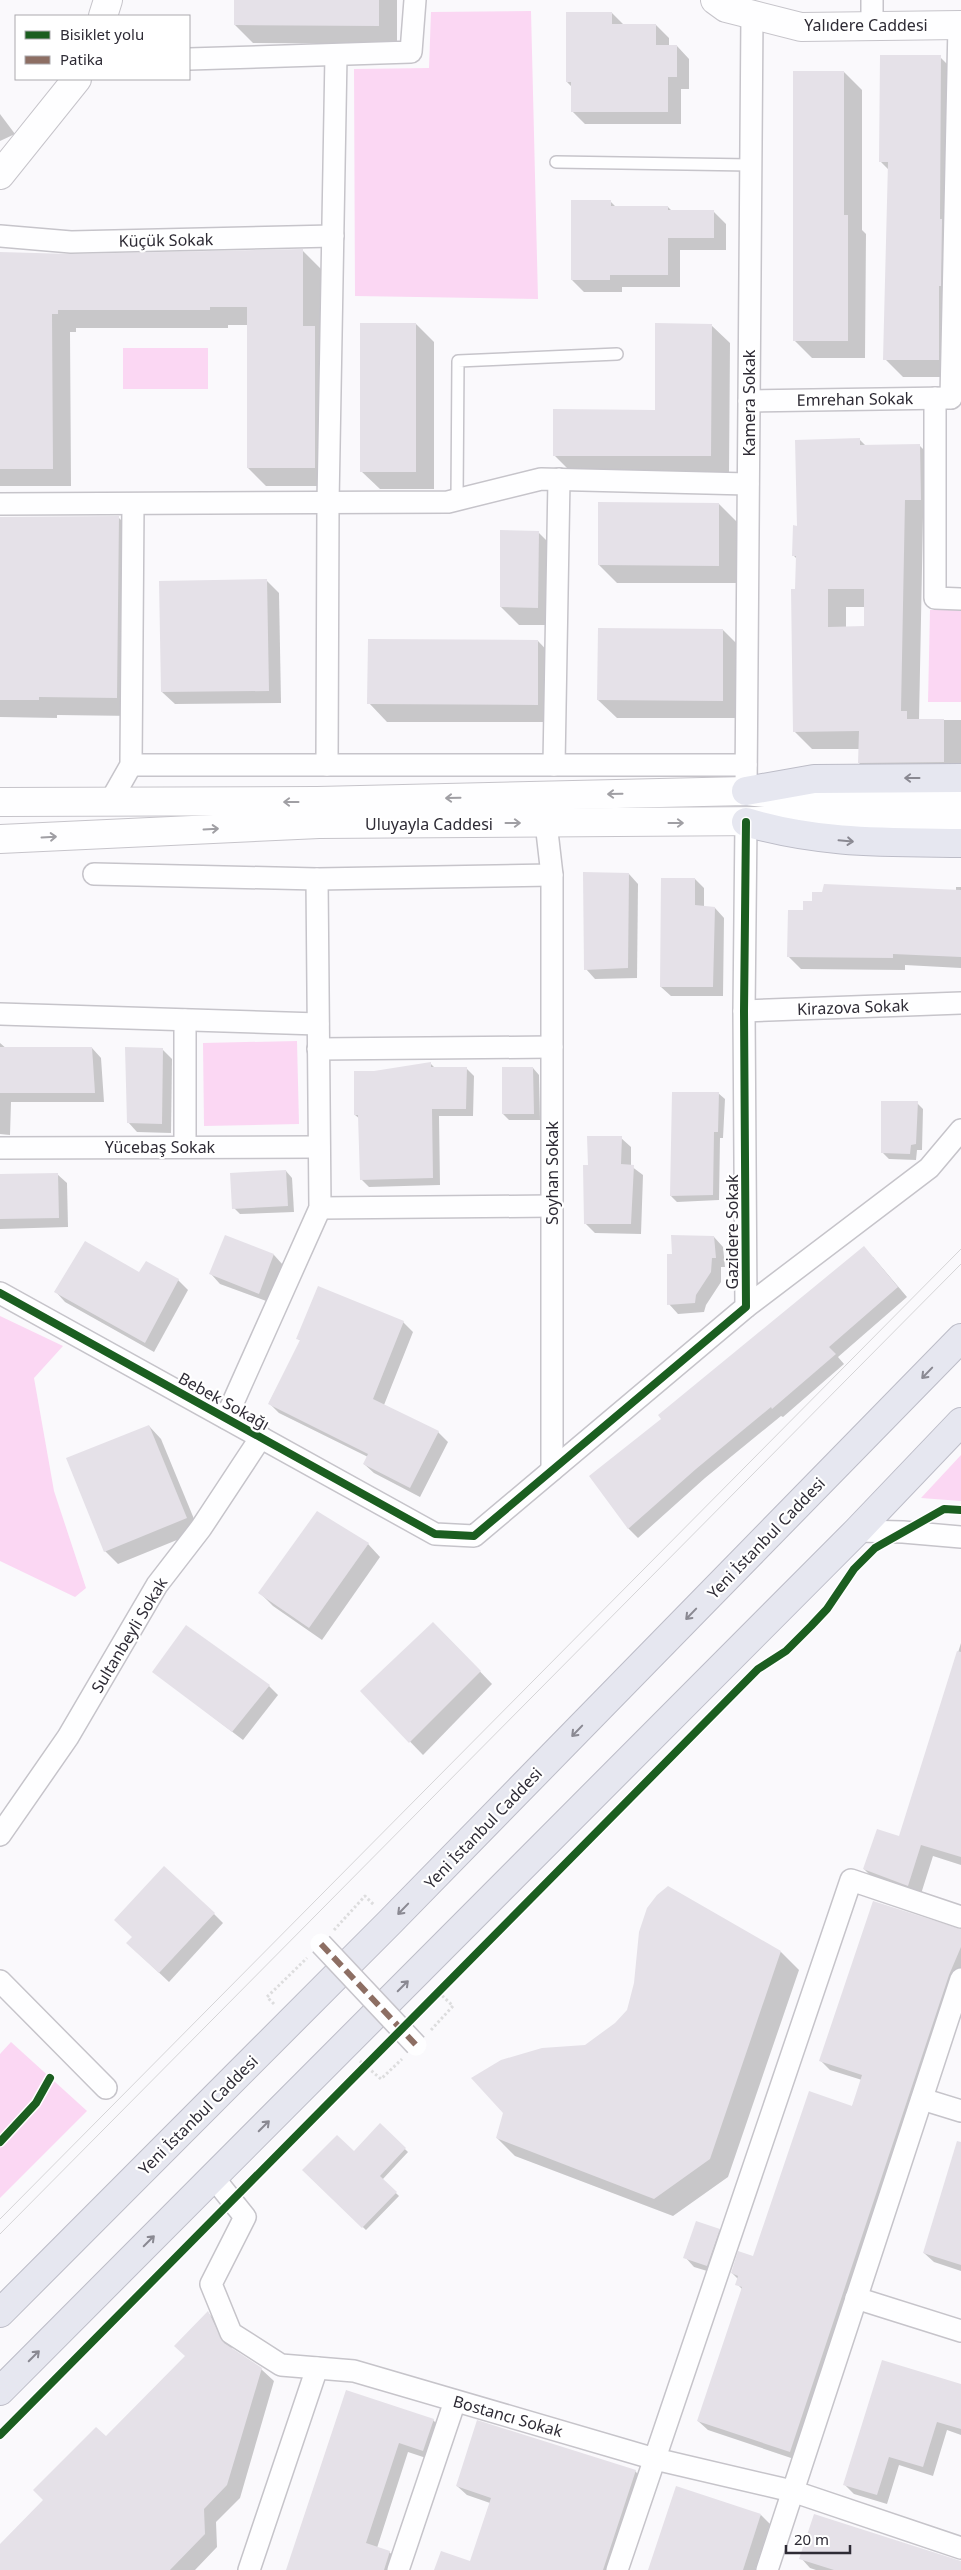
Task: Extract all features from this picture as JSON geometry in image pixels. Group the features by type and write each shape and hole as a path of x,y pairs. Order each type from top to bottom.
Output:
{"highway":[{"path":"746,778 961,778"},
{"path":"746,822 785,833 823,839 861,842 961,843"},
{"name":"Yeni İstanbul Caddesi","path":"0,2313 384,1928 961,1338"},
{"path":"0,2391 857,1531 961,1422"}],"main road":[{"path":"103,15 108,0"},
{"name":"Yalıdere Caddesi","path":"715,0 726,8 801,27 872,13 960,25"},
{"path":"0,175 75,80"},
{"name":"Uluyayla Caddesi","path":"0,802 317,802 746,778 858,811"},
{"path":"858,811 961,800"},
{"path":"858,811 961,824"},
{"name":"Uluyayla Caddesi","path":"0,839 318,824 746,822 858,811"}],"street":[{"path":"190,58 410,52 415,0"},
{"name":"Kamera Sokak","path":"746,778 752,14"},
{"path":"960,25 958,226 949,398 935,598 961,599"},
{"path":"327,765 328,503 336,55"},
{"name":"Küçük Sokak","path":"0,236 71,242 333,236"},
{"name":"Emrehan Sokak","path":"749,401 949,398"},
{"path":"0,504 448,502 541,479 748,484"},
{"path":"554,765 559,480"},
{"path":"110,802 131,765 133,504"},
{"path":"131,765 554,765 746,778"},
{"name":"Gazidere Sokak","path":"435,1534 474,1536 746,1307 744,1011 746,822"},
{"name":"Soyhan Sokak","path":"546,823 552,875 552,1470"},
{"path":"94,874 317,879 552,875"},
{"path":"226,1418 320,1208 317,879"},
{"name":"Kirazova Sokak","path":"744,1011 961,1003"},
{"path":"0,1014 318,1024"},
{"path":"185,1020 185,1147"},
{"path":"318,1049 552,1047"},
{"path":"746,1307 929,1168 961,1130"},
{"name":"Yücebaş Sokak","path":"0,1148 319,1147"},
{"path":"320,1208 552,1206"},
{"name":"Bebek Sokağı","path":"0,1294 435,1534"},
{"name":"Sultanbeyli Sokak","path":"0,1835 68,1737 157,1585 201,1528 261,1437"},
{"path":"857,1531 961,1538"},
{"path":"618,2570 851,1880 961,1917"},
{"path":"321,1944 416,2045"},
{"path":"767,2570 961,1979"},
{"path":"0,1981 106,2088"},
{"path":"922,2099 961,2111"},
{"name":"Bostancı Sokak","path":"213,2178 245,2217 211,2284 231,2333 281,2365 354,2372 655,2459 792,2491 961,2548"},
{"path":"856,2298 961,2331"},
{"path":"249,2570 317,2368"},
{"path":"398,2570 455,2401"}],"lane":[{"path":"556,162 751,164"},
{"path":"457,500 458,361 617,354"}],"path":[{"path":"432,1999 446,1985"},
{"path":"359,2073 372,2059"}],"shaded area":[{"path":"531,11 538,299 355,296 354,69 429,68 431,12"},
{"path":"123,348 208,348 208,389 123,389"},
{"path":"930,610 961,610 961,702 928,702"},
{"path":"297,1041 299,1124 204,1126 203,1043"},
{"path":"0,1316 63,1346 34,1378 54,1491 86,1588 75,1597 0,1561"},
{"path":"961,1455 961,1501 921,1498"},
{"path":"11,2042 87,2111 0,2198 0,2054"}],"building":[{"path":"234,0 379,0 379,26 234,25"},
{"path":"566,12 612,12 612,24 656,24 656,45 677,45 677,77 668,77 668,112 571,112 571,82 566,82"},
{"path":"880,55 941,55 940,219 942,219 941,286 939,286 939,360 883,360 888,162 879,162"},
{"path":"793,71 844,71 844,215 848,215 848,341 793,341"},
{"path":"571,200 611,200 611,206 668,206 668,210 714,210 714,238 668,238 668,275 610,275 610,280 571,280"},
{"path":"303,249 303,326 315,326 315,468 247,468 247,307 210,307 210,310 58,310 58,314 52,314 53,469 0,469 0,252 71,254"},
{"path":"360,323 416,323 416,472 360,472"},
{"path":"655,323 712,324 711,456 553,456 553,409 655,410"},
{"path":"860,438 860,445 920,444 921,500 905,500 901,711 907,711 907,719 944,719 944,762 858,763 859,731 793,732 791,589 795,589 796,556 792,556 793,525 797,526 795,440","holes":["828,589 864,589 864,626 828,627"]},
{"path":"598,502 719,503 719,566 598,565"},
{"path":"119,516 117,698 39,697 39,700 0,700 0,517"},
{"path":"500,530 539,531 538,608 500,607"},
{"path":"267,579 269,691 161,692 159,581"},
{"path":"598,628 723,629 723,701 597,700"},
{"path":"368,639 538,640 538,705 367,704"},
{"path":"583,872 629,873 628,968 584,970"},
{"path":"661,878 695,878 695,905 715,907 713,987 660,987"},
{"path":"824,884 961,890 961,957 893,954 893,958 787,957 788,910 803,910 803,901 812,901 812,892 822,892"},
{"path":"0,1047 92,1047 95,1093 0,1093"},
{"path":"125,1047 163,1048 162,1124 127,1123"},
{"path":"431,1062 431,1067 467,1067 466,1109 432,1109 433,1178 360,1180 358,1115 354,1115 354,1071 374,1071"},
{"path":"502,1067 533,1067 534,1114 502,1114"},
{"path":"672,1092 719,1092 718,1132 714,1132 713,1195 670,1196"},
{"path":"881,1101 918,1101 916,1144 911,1145 910,1154 881,1153"},
{"path":"587,1136 622,1136 621,1164 634,1165 631,1224 584,1224 583,1165 588,1165"},
{"path":"286,1170 288,1206 232,1209 230,1173"},
{"path":"58,1173 59,1218 0,1219 0,1174"},
{"path":"225,1235 274,1254 259,1294 209,1274"},
{"path":"671,1235 714,1236 716,1258 712,1258 711,1272 696,1295 695,1303 667,1305 667,1254 672,1254"},
{"path":"85,1241 139,1272 146,1261 179,1279 145,1343 54,1292"},
{"path":"864,1246 898,1287 829,1347 836,1354 772,1409 771,1407 696,1469 628,1529 589,1476 661,1419 658,1415"},
{"path":"318,1286 404,1321 373,1399 439,1431 410,1488 363,1464 368,1454 268,1404 300,1340 296,1339"},
{"path":"149,1425 187,1518 104,1552 66,1458"},
{"path":"317,1511 369,1543 309,1628 258,1593"},
{"path":"433,1622 481,1671 409,1743 360,1691"},
{"path":"186,1625 270,1685 232,1732 152,1672"},
{"path":"957,1651 961,1652 961,1857 921,1845 908,1886 863,1869 877,1829 899,1836"},
{"path":"164,1866 215,1913 159,1973 126,1943 132,1937 114,1920"},
{"path":"668,1886 781,1951 710,2159 654,2199 496,2138 503,2113 471,2078 501,2060 542,2048 585,2045 615,2023 627,2010 634,1983 639,1932 647,1908 657,1895"},
{"path":"873,1901 961,1929 961,1947 949,1975 790,2452 697,2421 742,2287 735,2285 738,2276 731,2273 738,2251 753,2256 809,2091 852,2106 862,2075 819,2061"},
{"path":"380,2123 406,2148 380,2176 397,2192 362,2228 302,2170 337,2135 354,2151"},
{"path":"957,2141 961,2142 961,2265 923,2253"},
{"path":"696,2221 720,2229 707,2266 683,2258"},
{"path":"208,2311 224,2343 262,2368 227,2485 204,2509 205,2534 170,2570 0,2570 0,2544 43,2500 33,2490 96,2427 106,2436 185,2356 174,2346"},
{"path":"882,2360 961,2384 961,2429 937,2422 923,2467 889,2457 877,2495 843,2485"},
{"path":"346,2390 434,2419 423,2451 399,2443 366,2543 390,2551 384,2570 286,2570"},
{"path":"477,2420 636,2470 603,2570 434,2570 441,2551 470,2561 491,2498 456,2486"},
{"path":"676,2486 761,2514 743,2570 648,2570"},
{"path":"814,2514 961,2561 961,2570 834,2570 799,2559"}],"tram line":[{"path":"0,2219 961,1249"},
{"path":"0,2234 961,1264"}],"marked path":[{"path":"321,1944 416,2045"}],"cycle path":[{"path":"0,1293 435,1534 474,1536 746,1307 744,1011 746,822"},
{"path":"0,2435 758,1669 786,1651 811,1626 827,1609 854,1569 875,1548 944,1509 961,1510"},
{"path":"0,2142 36,2103 50,2078"}]}
